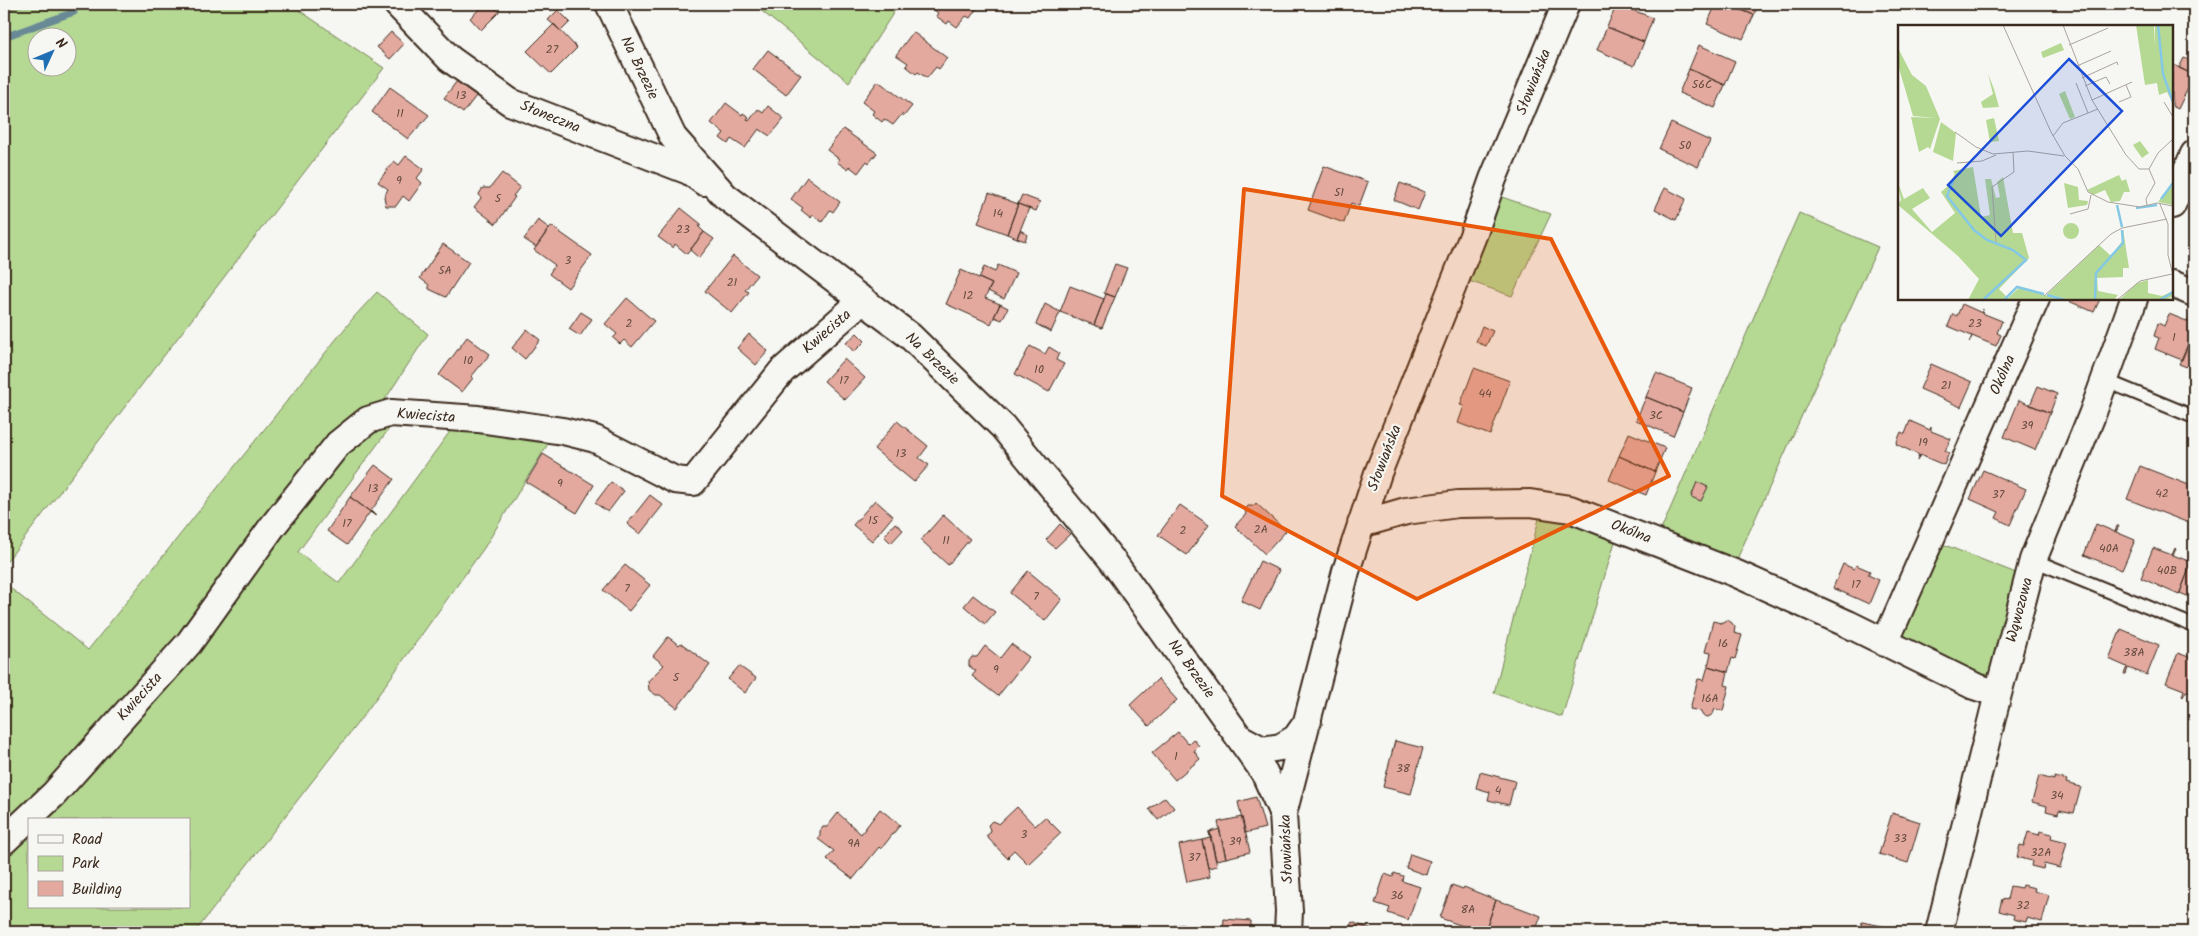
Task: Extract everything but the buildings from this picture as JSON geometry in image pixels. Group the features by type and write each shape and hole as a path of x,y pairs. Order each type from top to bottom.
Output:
{"street":[{"name":"Słoneczna","path":"397,4 450,59 510,102 689,171 725,196"},
{"name":"Na Brzezie","path":"609,4 673,137 725,196 910,336 1003,427 1112,560 1264,772 1283,814"},
{"name":"Słowiańska","path":"1288,932 1289,911 1283,814 1346,571 1378,473 1474,233 1493,180 1566,4"},
{"path":"2173,204 2194,154"},
{"path":"2173,284 2194,293"},
{"name":"Kwiecista","path":"28,818 54,794 189,643 272,526 338,444 368,420 391,413 478,420 563,431 595,439 675,480 693,482 782,371 863,300"},
{"name":"Okólna","path":"1885,643 2036,300"},
{"name":"Wąwozowa","path":"1939,932 2033,560 2134,300"},
{"name":"Okólna","path":"1361,524 1406,511 1458,504 1530,503 1570,509 1707,561 1974,686 1998,694"},
{"name":"Na Brzezie","path":"1240,738 1262,750 1280,747 1296,738 1308,721"},
{"name":"Kwiecista","path":"4,841 28,818"}],"lane":[{"path":"2104,380 2194,417"},
{"path":"2033,560 2194,626"}],"highlighted area":[{"path":"1244,189 1551,239 1669,476 1417,599 1222,496"}],"green space":[{"path":"29,4 290,4 384,68 4,565 4,11"},
{"path":"753,4 899,4 849,82"},
{"path":"1499,196 1551,214 1512,296 1466,280"},
{"path":"1799,213 1878,247 1737,559 1661,530"},
{"path":"377,292 428,334 382,404 187,636 4,832 4,583 88,650 354,317"},
{"path":"394,422 298,552 339,583 454,426 554,434 484,548 363,716 195,932 4,932 4,858 28,832 28,908 190,908 190,818 41,818 331,457 367,427"},
{"path":"1541,511 1618,532 1562,717 1494,693"},
{"path":"1932,540 2016,573 1989,681 1889,633"}],"waterway":[{"path":"4,37 74,12"}]}
